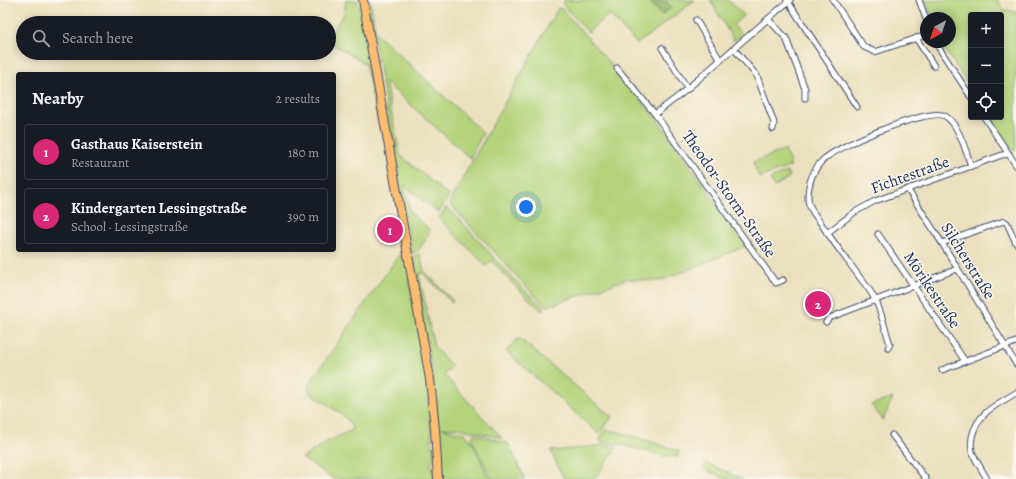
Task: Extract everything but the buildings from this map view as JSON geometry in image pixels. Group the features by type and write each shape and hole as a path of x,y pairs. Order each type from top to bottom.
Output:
{"main road":[{"path":"363,0 430,379 438,479"}],"street":[{"path":"617,68 655,114 734,49 788,0 857,107"},
{"path":"833,0 864,47 875,52 920,37"},
{"path":"919,0 923,12"},
{"path":"768,19 786,38 805,89 805,98"},
{"path":"696,20 720,60"},
{"path":"916,38 934,66"},
{"path":"662,48 688,88"},
{"path":"939,48 968,92"},
{"path":"734,49 757,76 774,122 773,129"},
{"name":"Theodor-Storm-Straße","path":"655,114 776,283 783,280"},
{"path":"888,348 890,344 875,300 812,210 808,200 810,182 821,161 844,145 898,124 924,116 940,114 947,117 954,124 971,166"},
{"path":"986,120 1016,166"},
{"name":"Fichtestraße","path":"827,233 855,212 875,201 1002,155 1009,154"},
{"name":"Silcherstraße","path":"908,190 1016,364"},
{"path":"942,243 1004,221 1007,223 1016,243"},
{"name":"Mörikestraße","path":"878,234 965,361"},
{"path":"826,322 829,318 957,269"},
{"path":"942,370 1016,342"},
{"path":"987,479 973,453 971,440 974,430 978,421 990,408 1016,392"},
{"path":"892,435 926,479"}],"green space":[{"path":"346,0 358,0 382,123 379,124 365,64 336,45 336,26 344,14"},
{"path":"367,0 370,0 376,33 483,133 470,158 385,82 400,155 449,196 439,213 404,185 410,212 430,230 421,247 412,253"},
{"path":"564,0 647,0 662,15 672,7 665,0 695,0 637,44 609,14 588,32 563,5"},
{"path":"647,0 665,0 672,7 662,15"},
{"path":"710,0 728,0 744,15 733,25 742,34 734,41"},
{"path":"925,0 998,0 1003,9 1014,12 1016,11 1016,150 1013,151 992,120 1004,120 1004,12 968,12 968,84 944,48 956,48 956,12 930,12"},
{"path":"558,8 562,9 655,116 746,246 660,281 627,279 549,306 545,305 535,296 450,204 452,197"},
{"path":"785,150 791,166 759,178 753,162"},
{"path":"787,172 790,177 774,187 770,179"},
{"path":"446,208 448,208 460,220 519,285 545,308 542,311 517,288 492,261 486,266 439,218"},
{"path":"420,254 425,272 453,301 452,303 423,273 419,274 434,347 452,366 444,375 502,438 458,428 442,428 465,433 474,445 489,479 442,479 441,451 435,395 427,339 412,256"},
{"path":"398,256 401,256 406,260 427,386 434,460 431,463 431,468 433,468 434,479 334,479 302,458 328,441 352,430 351,425 342,415 310,393 308,388 309,384"},
{"path":"519,338 612,417 599,434 506,351"},
{"path":"893,398 883,420 871,405"},
{"path":"606,430 623,433 679,451 678,457 664,456 619,444 601,442 600,438"},
{"path":"475,434 508,443 525,479 492,479 472,440 472,437"},
{"path":"603,445 617,447 594,479 564,479 550,450 555,451"},
{"path":"706,463 743,479 727,479 704,469"}],"place":[{"name":"Gasthaus Kaiserstein","path":"390,230"},
{"name":"Kindergarten Lessingstraße","path":"818,304"}]}
